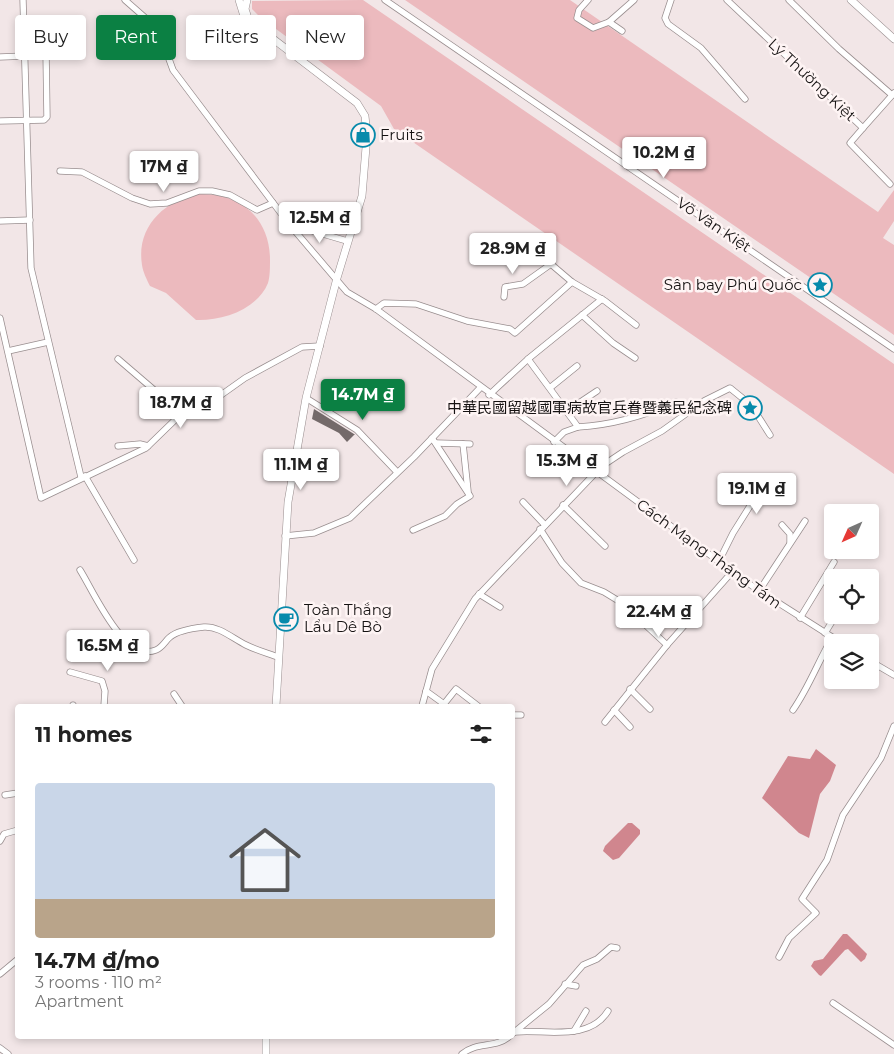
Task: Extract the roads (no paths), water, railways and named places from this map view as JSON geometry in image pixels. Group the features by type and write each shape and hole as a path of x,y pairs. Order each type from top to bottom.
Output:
{"main road":[{"path":"239,0 245,15"},
{"path":"247,0 245,9 248,15"},
{"path":"851,0 894,39"},
{"path":"276,42 361,108 367,135 365,181 347,241 306,398 288,502 276,704"},
{"path":"266,1039 266,1054"}],"street":[{"path":"23,0 24,15"},
{"name":"Cách Mạng Tháng Tám","path":"125,0 158,29 173,70 289,224 347,292 376,310 489,395 759,591 825,633"},
{"name":"Võ Văn Kiệt","path":"385,0 894,349"},
{"path":"588,0 579,10 577,18 593,28 609,22 634,0"},
{"path":"671,0 666,21 710,57 745,99"},
{"name":"Lý Thường Kiệt","path":"727,0 863,128 893,94"},
{"path":"789,0 839,49 893,94"},
{"path":"609,22 622,31"},
{"path":"0,57 15,56"},
{"path":"25,60 31,268 83,476 134,560"},
{"path":"0,121 44,120 47,118 46,60"},
{"path":"863,128 850,143 890,184"},
{"path":"60,171 82,172 132,198 150,204 167,203 199,191 230,195 257,210 273,203"},
{"path":"0,221 30,220"},
{"path":"289,224 347,241"},
{"path":"536,259 543,258 572,282 602,299 636,325"},
{"path":"504,297 505,286 523,284 551,264"},
{"path":"376,310 384,303 416,304 467,321 510,329 515,333 572,282"},
{"path":"489,395 528,359 602,299"},
{"path":"582,315 613,344 635,358"},
{"path":"0,318 41,498 148,446 177,418 207,405 245,378 302,347 320,346"},
{"path":"8,351 48,342"},
{"path":"118,359 160,395 177,418"},
{"path":"528,359 551,387 578,427"},
{"path":"551,387 577,366"},
{"path":"285,536 314,533 350,518 480,388"},
{"path":"425,704 430,676 437,661 461,619 479,594 596,472 623,452 662,431 692,409 730,388 751,405 770,435"},
{"path":"567,411 597,391"},
{"path":"306,398 357,430 397,472"},
{"path":"554,442 564,432 578,427 599,426 635,418 676,402 692,409"},
{"path":"432,438 468,491"},
{"path":"118,446 140,444 148,446"},
{"path":"413,530 445,516 457,504 470,496 468,491 467,444 436,444"},
{"path":"719,561 733,533 765,482 782,492 790,484"},
{"path":"523,502 543,527 562,563 581,583 609,594 622,603 667,645"},
{"path":"563,505 605,546"},
{"path":"759,591 805,521"},
{"path":"782,525 790,534 790,542"},
{"path":"800,618 834,562"},
{"path":"80,570 114,627 126,641 139,651 151,652 160,648 175,634 203,627 221,631 247,645 278,656"},
{"path":"605,722 667,645 733,571"},
{"path":"479,594 500,607"},
{"path":"825,633 830,624"},
{"path":"793,710 808,688 824,652"},
{"path":"879,666 894,675"},
{"path":"70,672 102,681 105,691 104,704"},
{"path":"426,691 444,704 456,689 475,704"},
{"path":"630,689 650,709"},
{"path":"174,694 181,704"},
{"path":"614,710 630,727"},
{"path":"515,715 521,715"},
{"path":"779,957 789,938 816,913 802,899 827,860 844,815 881,758 894,726"},
{"path":"5,795 15,794"},
{"path":"0,840 4,834 15,831"},
{"path":"515,1032 540,1013 583,965 597,959 611,947 617,948"},
{"path":"0,974 15,962"},
{"path":"565,984 576,986"},
{"path":"833,1003 894,1044"},
{"path":"574,1031 586,1011"},
{"path":"515,1034 574,1031 598,1022 608,1011"},
{"path":"462,1054 482,1045 500,1044 506,1039"},
{"path":"0,1048 8,1054"}],"place":[{"name":"Fruits","path":"363,135"},
{"name":"Sân bay Phú Quốc","path":"820,285"},
{"name":"中華民國留越國軍病故官兵眷暨義民紀念碑","path":"750,408"},
{"name":"Toàn Thắng Lẩu Dê Bò","path":"286,619"}]}
